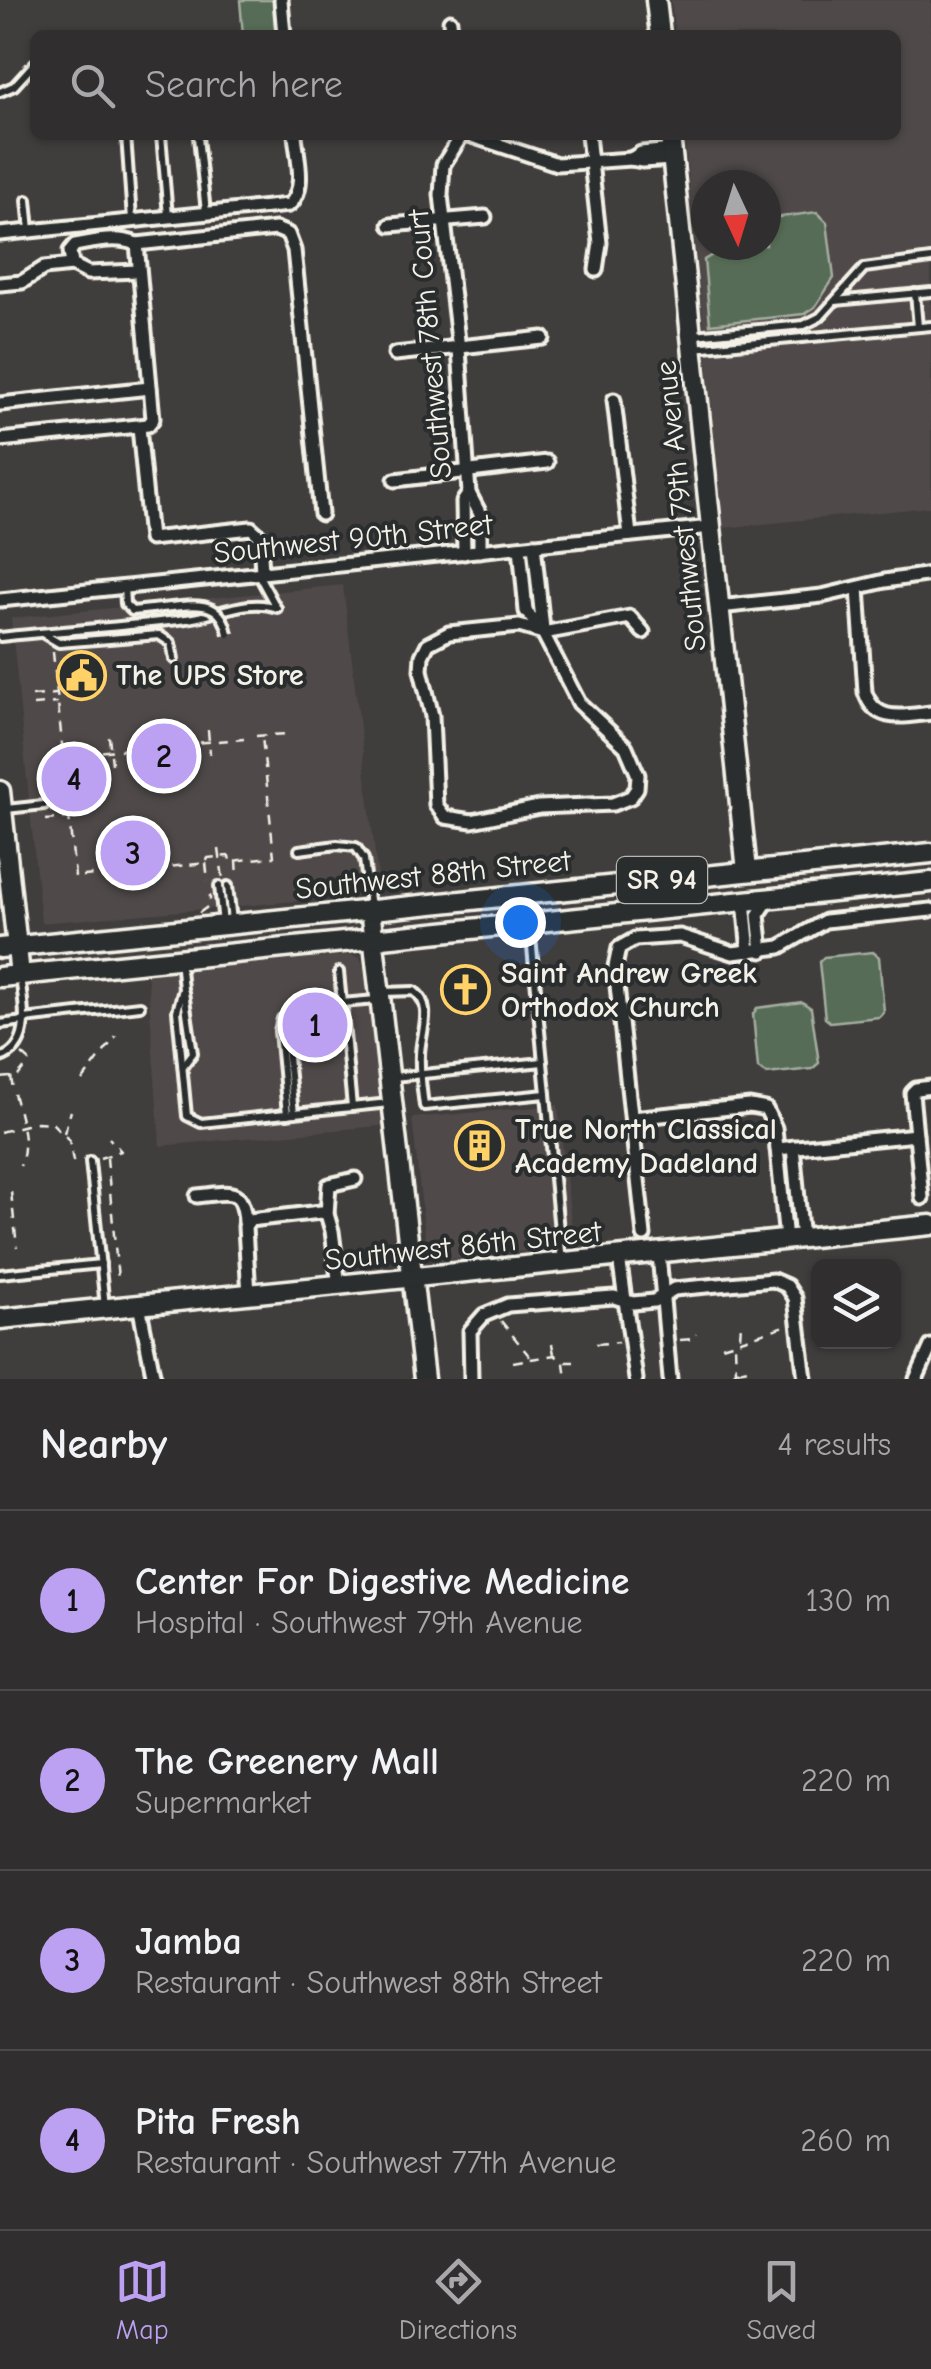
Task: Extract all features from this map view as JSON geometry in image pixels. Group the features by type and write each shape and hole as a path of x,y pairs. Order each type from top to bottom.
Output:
{"street":[{"path":"280,0 283,30"},
{"path":"656,0 659,30"},
{"path":"0,234 286,206 295,200 300,184 296,140"},
{"name":"Southwest 78th Court","path":"462,140 443,166 441,196 459,349 469,493 480,514 480,551"},
{"path":"482,140 557,164 631,159 671,148"},
{"path":"589,140 600,244 596,270"},
{"name":"Southwest 79th Avenue","path":"671,148 747,871"},
{"path":"390,225 485,216"},
{"path":"72,265 70,251 75,245 126,240 137,244 276,229 292,240 321,514"},
{"path":"0,440 148,425 152,419 137,244"},
{"path":"0,284 22,282 44,268 72,265 88,274 139,271"},
{"path":"394,354 543,338"},
{"path":"0,404 150,388"},
{"path":"614,400 630,535"},
{"path":"139,426 150,540 251,528 260,536 260,574"},
{"path":"395,480 547,462"},
{"path":"464,553 463,502 469,493"},
{"name":"Southwest 90th Street","path":"0,600 711,527"},
{"path":"527,546 526,611 543,633 578,703 620,739 638,775 634,793 617,804 539,807 472,821 445,817 436,804 433,725 422,670 422,656 428,644 450,633 519,626 543,633 630,617 644,632"},
{"path":"720,607 822,596 931,574"},
{"path":"858,588 865,692 876,711 893,716 931,714"},
{"path":"1,800 8,947 20,975"},
{"name":"Southwest 88th Street","path":"8,947 931,852"},
{"path":"755,951 744,900 763,879 782,868"},
{"path":"712,904 741,884 747,871"},
{"name":"Southwest 88th Street","path":"0,977 931,882"},
{"path":"755,951 758,915 770,898"},
{"path":"370,909 424,1379"},
{"path":"644,1234 615,968 622,944 640,938 680,936 721,952 755,951 790,944 825,921 931,910"},
{"path":"922,1198 912,1094 916,1089 931,1087"},
{"path":"632,1118 750,1106 764,1108 770,1114 794,1239"},
{"path":"777,1148 916,1135"},
{"path":"794,1147 794,1239"},
{"path":"339,1286 327,1214 330,1185 354,1179"},
{"path":"197,1196 228,1192 244,1203 250,1295"},
{"path":"246,1222 262,1216 327,1214"},
{"name":"Southwest 86th Street","path":"0,1319 931,1225"},
{"path":"658,1254 670,1379"},
{"path":"619,1258 636,1379"},
{"path":"471,1379 468,1336 477,1320 492,1310 513,1304 614,1296 633,1304 654,1301 672,1289 773,1280 783,1283 795,1298 805,1379"},
{"path":"135,1306 144,1367 152,1374"},
{"path":"916,1379 931,1346"}],"lane":[{"path":"0,92 14,86 30,68"},
{"path":"126,140 132,220"},
{"path":"161,140 168,217"},
{"path":"198,140 206,213"},
{"path":"27,200 30,231"},
{"path":"692,342 804,325 820,317 856,274 868,266 931,259"},
{"path":"834,301 931,292"},
{"path":"915,293 918,327"},
{"path":"692,342 931,326"},
{"path":"0,637 190,619 247,606 267,604 277,608 260,574"},
{"path":"124,588 125,604 132,610 198,604 213,608 224,619 228,634"},
{"path":"41,632 58,643 159,634 168,640 174,659"},
{"path":"1,800 44,805"},
{"path":"299,850 356,847 364,858 370,909"},
{"path":"223,883 228,923"},
{"path":"530,922 562,1263"},
{"path":"180,960 183,989 176,1011 186,1116 201,1122 395,1102"},
{"path":"339,972 352,1107"},
{"path":"0,1058 17,1048 24,1020 20,975"},
{"path":"342,1003 414,991 421,995 426,1025 420,1052 424,1106 546,1094"},
{"path":"0,1024 140,1006"},
{"path":"288,1018 282,1019 278,1031 290,1113"},
{"path":"392,1077 543,1062"},
{"path":"90,1161 106,1308"},
{"path":"0,1274 101,1264"}],"path":[{"path":"52,646 74,877 206,864"},
{"path":"32,696 57,699"},
{"path":"33,705 65,698"},
{"path":"208,730 210,754"},
{"path":"256,736 287,734"},
{"path":"208,881 208,858 229,856 230,861 274,857 262,736"},
{"path":"109,737 112,764"},
{"path":"182,744 244,739"},
{"path":"84,753 142,748"},
{"path":"54,811 69,814"},
{"path":"45,820 82,812"},
{"path":"219,849 223,883"},
{"path":"236,860 238,878"},
{"path":"197,914 210,905 210,895"},
{"path":"82,1081 116,1036"},
{"path":"0,1078 18,1076 31,1062 26,1057"},
{"path":"11,1076 25,1154 20,1166"},
{"path":"71,1111 64,1133 73,1161 120,1150 109,1138"},
{"path":"0,1132 46,1122 64,1133"},
{"path":"107,1156 118,1279"},
{"path":"12,1192 17,1248"},
{"path":"113,1222 123,1221"},
{"path":"492,1310 532,1359"},
{"path":"740,1339 741,1324"},
{"path":"722,1346 782,1326"},
{"path":"684,1339 692,1339 696,1334"},
{"path":"596,1344 611,1343"},
{"path":"552,1344 555,1355 564,1362 574,1362"},
{"path":"699,1379 731,1378 736,1371 735,1344"},
{"path":"513,1362 555,1355"},
{"path":"564,1362 566,1379"},
{"path":"736,1371 748,1368"},
{"path":"775,1379 788,1377"}],"shaded area":[{"path":"671,0 931,0 931,507 724,528 697,260 781,260 781,170 691,170 691,204 685,140 901,140 901,30 674,30"},
{"path":"343,585 380,894 41,923 11,618"},
{"path":"352,955 360,958 372,989 390,1125 160,1146 147,971"},
{"path":"558,1105 574,1246 442,1260 431,1256 426,1245 412,1118"}],"green space":[{"path":"240,0 273,0 276,30 243,30"},
{"path":"817,212 827,222 834,278 815,307 804,314 710,324 704,260 781,260 781,217"},
{"path":"873,952 879,957 884,1012 879,1017 830,1022 825,1018 819,962 824,957"},
{"path":"802,1002 811,1008 819,1063 812,1069 767,1074 758,1068 753,1014 757,1008"}],"place":[{"name":"The UPS Store","path":"81,675"},
{"name":"The Greenery Mall","path":"164,756"},
{"name":"Pita Fresh","path":"74,779"},
{"name":"Jamba","path":"133,853"},
{"name":"Saint Andrew Greek Orthodox Church","path":"466,990"},
{"name":"Center For Digestive Medicine","path":"315,1025"},
{"name":"True North Classical Academy Dadeland","path":"480,1146"}]}
